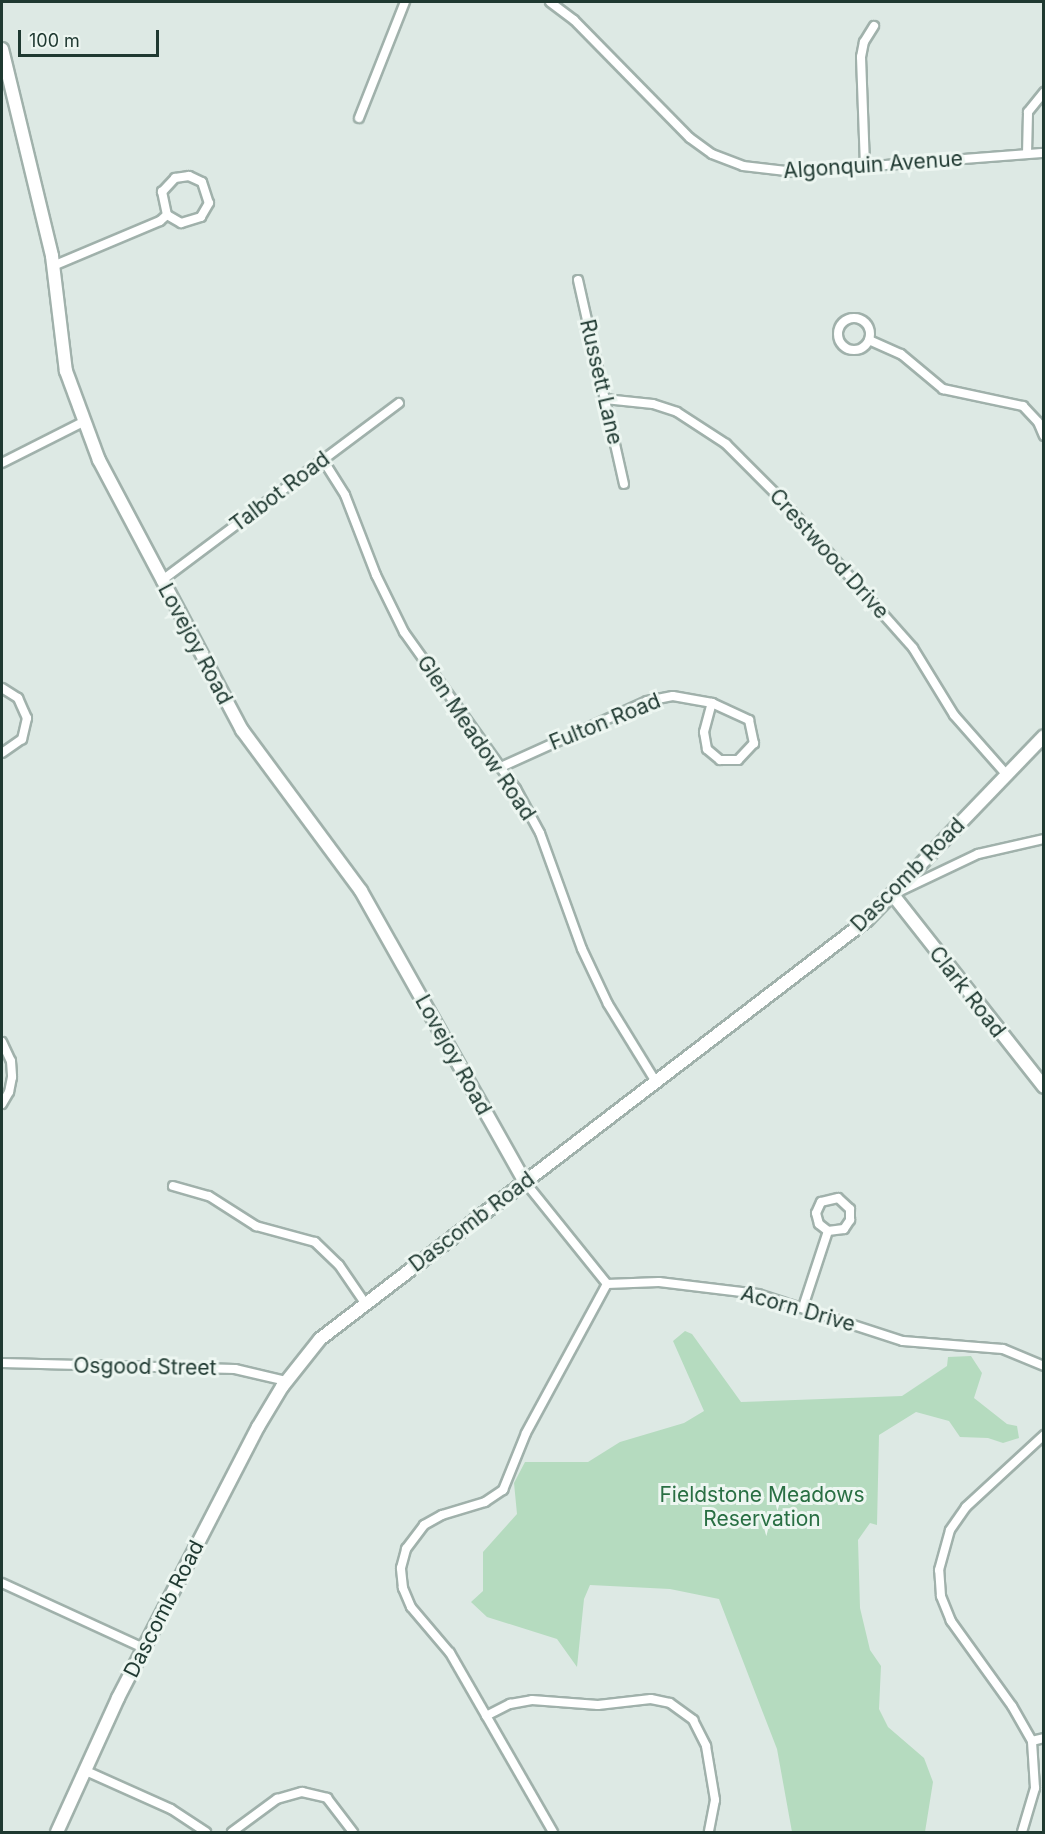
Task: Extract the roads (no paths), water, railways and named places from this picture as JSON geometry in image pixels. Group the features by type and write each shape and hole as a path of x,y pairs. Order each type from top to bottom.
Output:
{"main road":[{"name":"Lovejoy Road","path":"2,49 7,91 53,266 61,343 83,422 161,581 242,730 362,891 525,1182"},
{"name":"Dascomb Road","path":"57,1833 143,1648 258,1427 286,1382 321,1339 867,920 1044,736"},
{"name":"Clark Road","path":"893,895 1044,1087"}],"street":[{"path":"359,118 405,2"},
{"name":"Algonquin Avenue","path":"550,2 574,20 682,131 712,154 767,171 1044,153"},
{"path":"866,166 861,57 864,42 874,26"},
{"path":"1027,154 1028,112 1044,92"},
{"path":"184,175 202,182 209,197 201,217 181,223 167,215 161,201 167,183 184,175"},
{"path":"53,266 148,228 167,215"},
{"name":"Russett Lane","path":"578,280 624,484"},
{"path":"869,340 901,354 943,389 1023,406 1034,416 1044,436"},
{"name":"Crestwood Drive","path":"604,399 653,404 677,412 726,444 780,498 913,648 954,715 1006,774"},
{"name":"Talbot Road","path":"161,581 399,403"},
{"path":"2,463 83,422"},
{"name":"Glen Meadow Road","path":"323,460 345,495 376,575 404,632 501,767 540,833 582,949 608,1004 657,1082"},
{"path":"2,688 22,704 27,725 17,744 2,753"},
{"name":"Fulton Road","path":"501,767 658,698 683,696 712,703 743,714 753,727 751,750 738,760 720,760 707,749 704,732 712,703"},
{"path":"893,895 978,854 1044,839"},
{"path":"2,1042 11,1061 12,1077 9,1092 2,1104"},
{"path":"525,1182 607,1284 526,1433 503,1490 485,1502 432,1519 417,1532 403,1558 403,1588 411,1607 445,1645 553,1833"},
{"path":"174,1186 209,1196 256,1226 315,1242 339,1265 365,1303"},
{"path":"838,1198 850,1209 850,1220 839,1232 828,1231 819,1224 816,1213 821,1202 838,1198"},
{"path":"803,1307 828,1231"},
{"name":"Acorn Drive","path":"607,1284 678,1284 758,1294 903,1341 1003,1349 1044,1366"},
{"name":"Osgood Street","path":"2,1363 235,1369 286,1382"},
{"path":"1022,1833 1035,1788 1032,1741 1012,1706 951,1621 941,1596 939,1570 950,1530 966,1507 1044,1435"},
{"path":"2,1583 143,1648"},
{"path":"486,1716 510,1704 532,1700 598,1705 651,1699 670,1703 693,1720 706,1746 715,1800 709,1833"},
{"path":"1032,1741 1044,1738"},
{"path":"86,1771 171,1809 206,1833"},
{"path":"232,1833 277,1799 310,1792 334,1805 353,1833"}],"park label":[{"name":"Fieldstone Meadows Reservation","path":"762,1507"}]}
